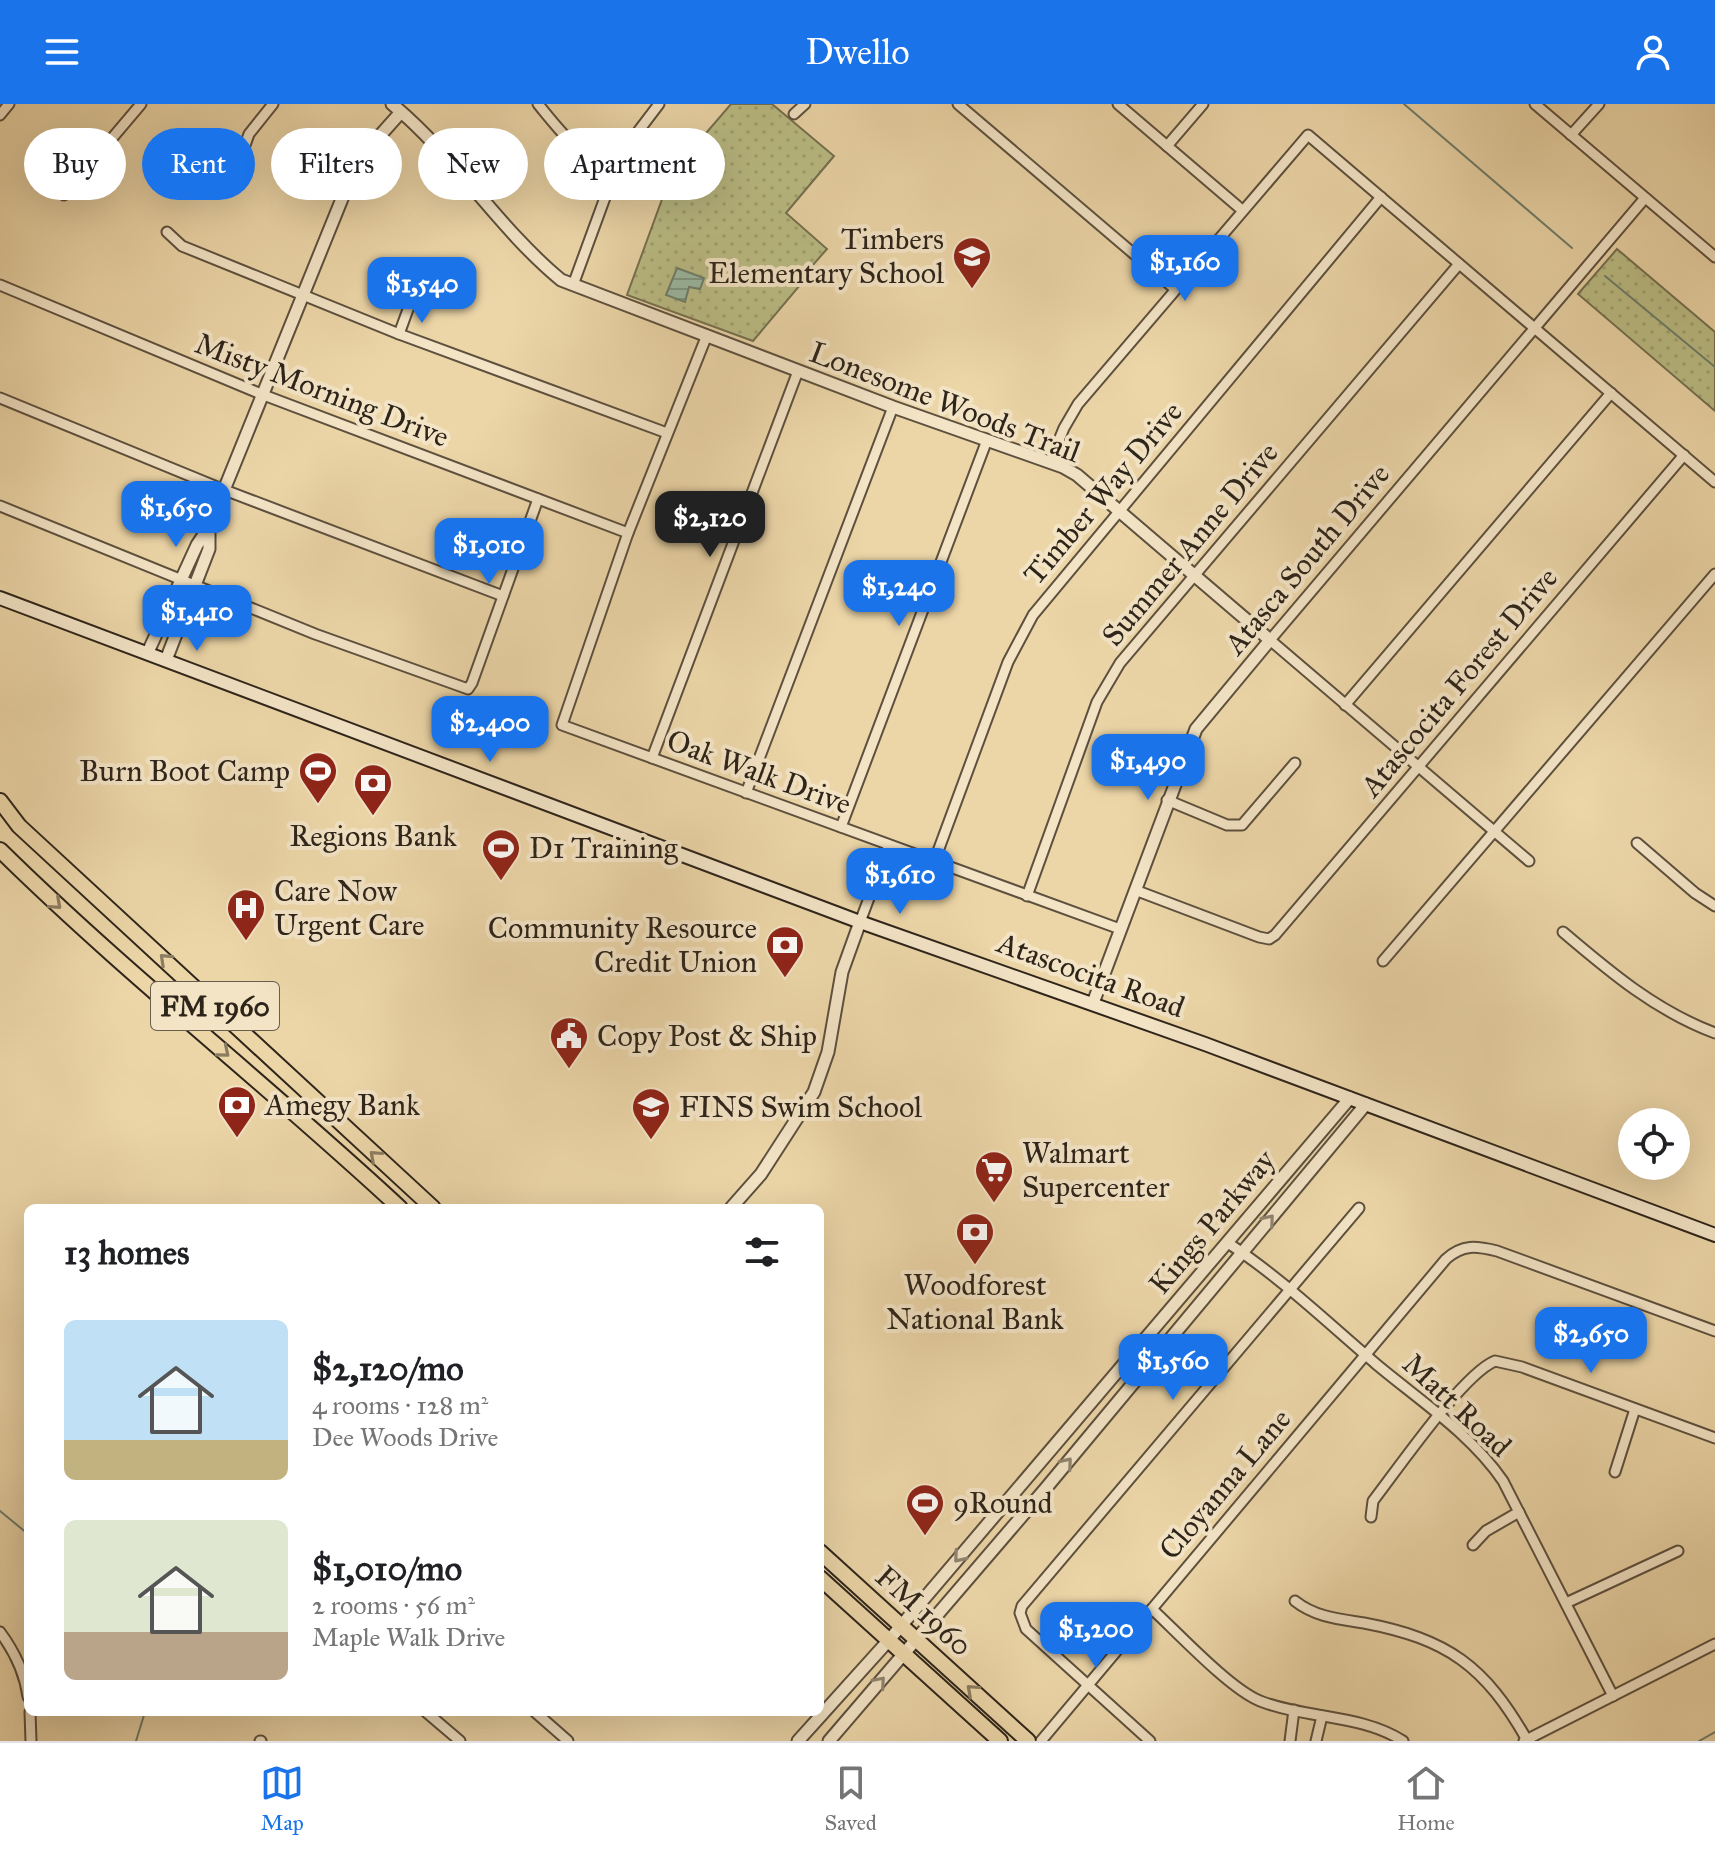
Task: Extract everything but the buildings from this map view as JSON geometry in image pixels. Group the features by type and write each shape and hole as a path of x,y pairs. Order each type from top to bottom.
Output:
{"main road":[{"name":"Atascocita Road","path":"0,598 860,922 1093,1003 1715,1235"},
{"name":"FM 1960","path":"0,801 19,826 429,1204"},
{"path":"0,811 19,826"},
{"name":"FM 1960","path":"0,850 160,999 246,1070 396,1204"},
{"name":"FM 1960","path":"824,1556 1028,1741"},
{"name":"FM 1960","path":"824,1582 1000,1741"}],"street":[{"path":"0,115 9,104"},
{"path":"121,128 141,104"},
{"path":"254,128 273,104"},
{"path":"538,104 557,128"},
{"path":"639,128 659,104"},
{"path":"794,114 805,104"},
{"path":"958,104 1175,289"},
{"path":"1118,104 1242,210"},
{"path":"1167,146 1203,104"},
{"path":"1535,104 1715,257"},
{"path":"1571,135 1599,104"},
{"path":"148,652 209,527 333,217 360,158 396,108"},
{"name":"Lonesome Woods Trail","path":"396,108 435,144 538,261 561,280 893,407 1050,462 1077,475 1529,861"},
{"path":"1050,462 1078,404 1308,135 1715,482"},
{"name":"Timber Way Drive","path":"934,862 1016,645 1050,592 1381,197"},
{"name":"Atasca South Drive","path":"1093,1003 1196,729 1645,198"},
{"path":"573,285 604,200"},
{"path":"167,232 182,246 399,334 667,433"},
{"name":"Summer Anne Drive","path":"1027,896 1105,687 1120,663 1459,264"},
{"path":"399,334 418,282"},
{"name":"Misty Morning Drive","path":"0,285 261,394 628,533"},
{"path":"628,533 707,335"},
{"path":"652,758 798,371"},
{"path":"1345,705 1611,393"},
{"path":"0,398 222,489 503,596"},
{"path":"746,793 893,407"},
{"path":"841,827 987,440"},
{"name":"Atascocita Forest Drive","path":"1135,890 1269,939 1684,455"},
{"path":"0,506 315,634 468,689 538,499"},
{"path":"166,660 209,549 209,527"},
{"name":"Oak Walk Drive","path":"628,533 562,725 1120,929"},
{"path":"1383,961 1715,574"},
{"path":"1167,800 1227,825 1242,825 1295,763"},
{"path":"1637,843 1695,893 1715,906"},
{"path":"734,1204 769,1163 814,1092 828,1052 842,972 889,845"},
{"path":"1563,932 1647,998 1715,1033"},
{"name":"Kings Parkway","path":"824,1715 1350,1098"},
{"name":"Kings Parkway","path":"829,1741 1366,1104"},
{"path":"1150,1741 1026,1629 1020,1613 1029,1596 1359,1208"},
{"name":"Matt Road","path":"1228,1243 1289,1289 1439,1416 1493,1467 1613,1696"},
{"name":"Cloyanna Lane","path":"1041,1741 1459,1247 1488,1249 1715,1331"},
{"path":"1371,1517 1373,1501 1439,1416 1484,1366 1495,1361 1715,1438"},
{"path":"1615,1472 1635,1409"},
{"path":"1473,1545 1486,1531 1519,1512"},
{"path":"1566,1603 1678,1551"},
{"path":"1295,1601 1311,1613 1413,1634 1453,1653 1492,1687 1511,1711 1526,1740 1715,1644"},
{"path":"1152,1609 1248,1695 1294,1710 1378,1729 1403,1741"},
{"path":"0,1632 24,1678"},
{"path":"1290,1741 1294,1710"},
{"path":"30,1716 31,1741"},
{"path":"431,1716 460,1741"},
{"path":"540,1716 568,1741"},
{"name":"Kings Parkway","path":"803,1739 823,1716"},
{"path":"1316,1741 1322,1716"}],"green space":[{"path":"731,104 772,104 834,156 786,213 827,249 753,341 627,295 662,200 725,200 725,128 710,128"},
{"path":"1617,249 1715,332 1715,411 1578,294"}],"shaded area":[{"path":"677,268 704,278 700,289 689,287 685,302 666,295"}],"waterway":[{"path":"1404,104 1572,248"},
{"path":"1605,276 1715,367"},
{"path":"0,1511 24,1531"},
{"path":"136,1741 144,1716"},
{"path":"1699,1741 1715,1732"}],"place":[{"name":"Timbers Elementary School","path":"972,290"},
{"name":"Burn Boot Camp","path":"318,805"},
{"name":"Regions Bank","path":"373,817"},
{"name":"D1 Training","path":"501,882"},
{"name":"Care Now Urgent Care","path":"246,942"},
{"name":"Community Resource Credit Union","path":"785,979"},
{"name":"Copy Post & Ship","path":"569,1070"},
{"name":"Amegy Bank","path":"237,1139"},
{"name":"FINS Swim School","path":"651,1141"},
{"name":"Walmart Supercenter","path":"994,1204"},
{"name":"Woodforest National Bank","path":"975,1266"},
{"name":"9Round","path":"925,1537"}]}
